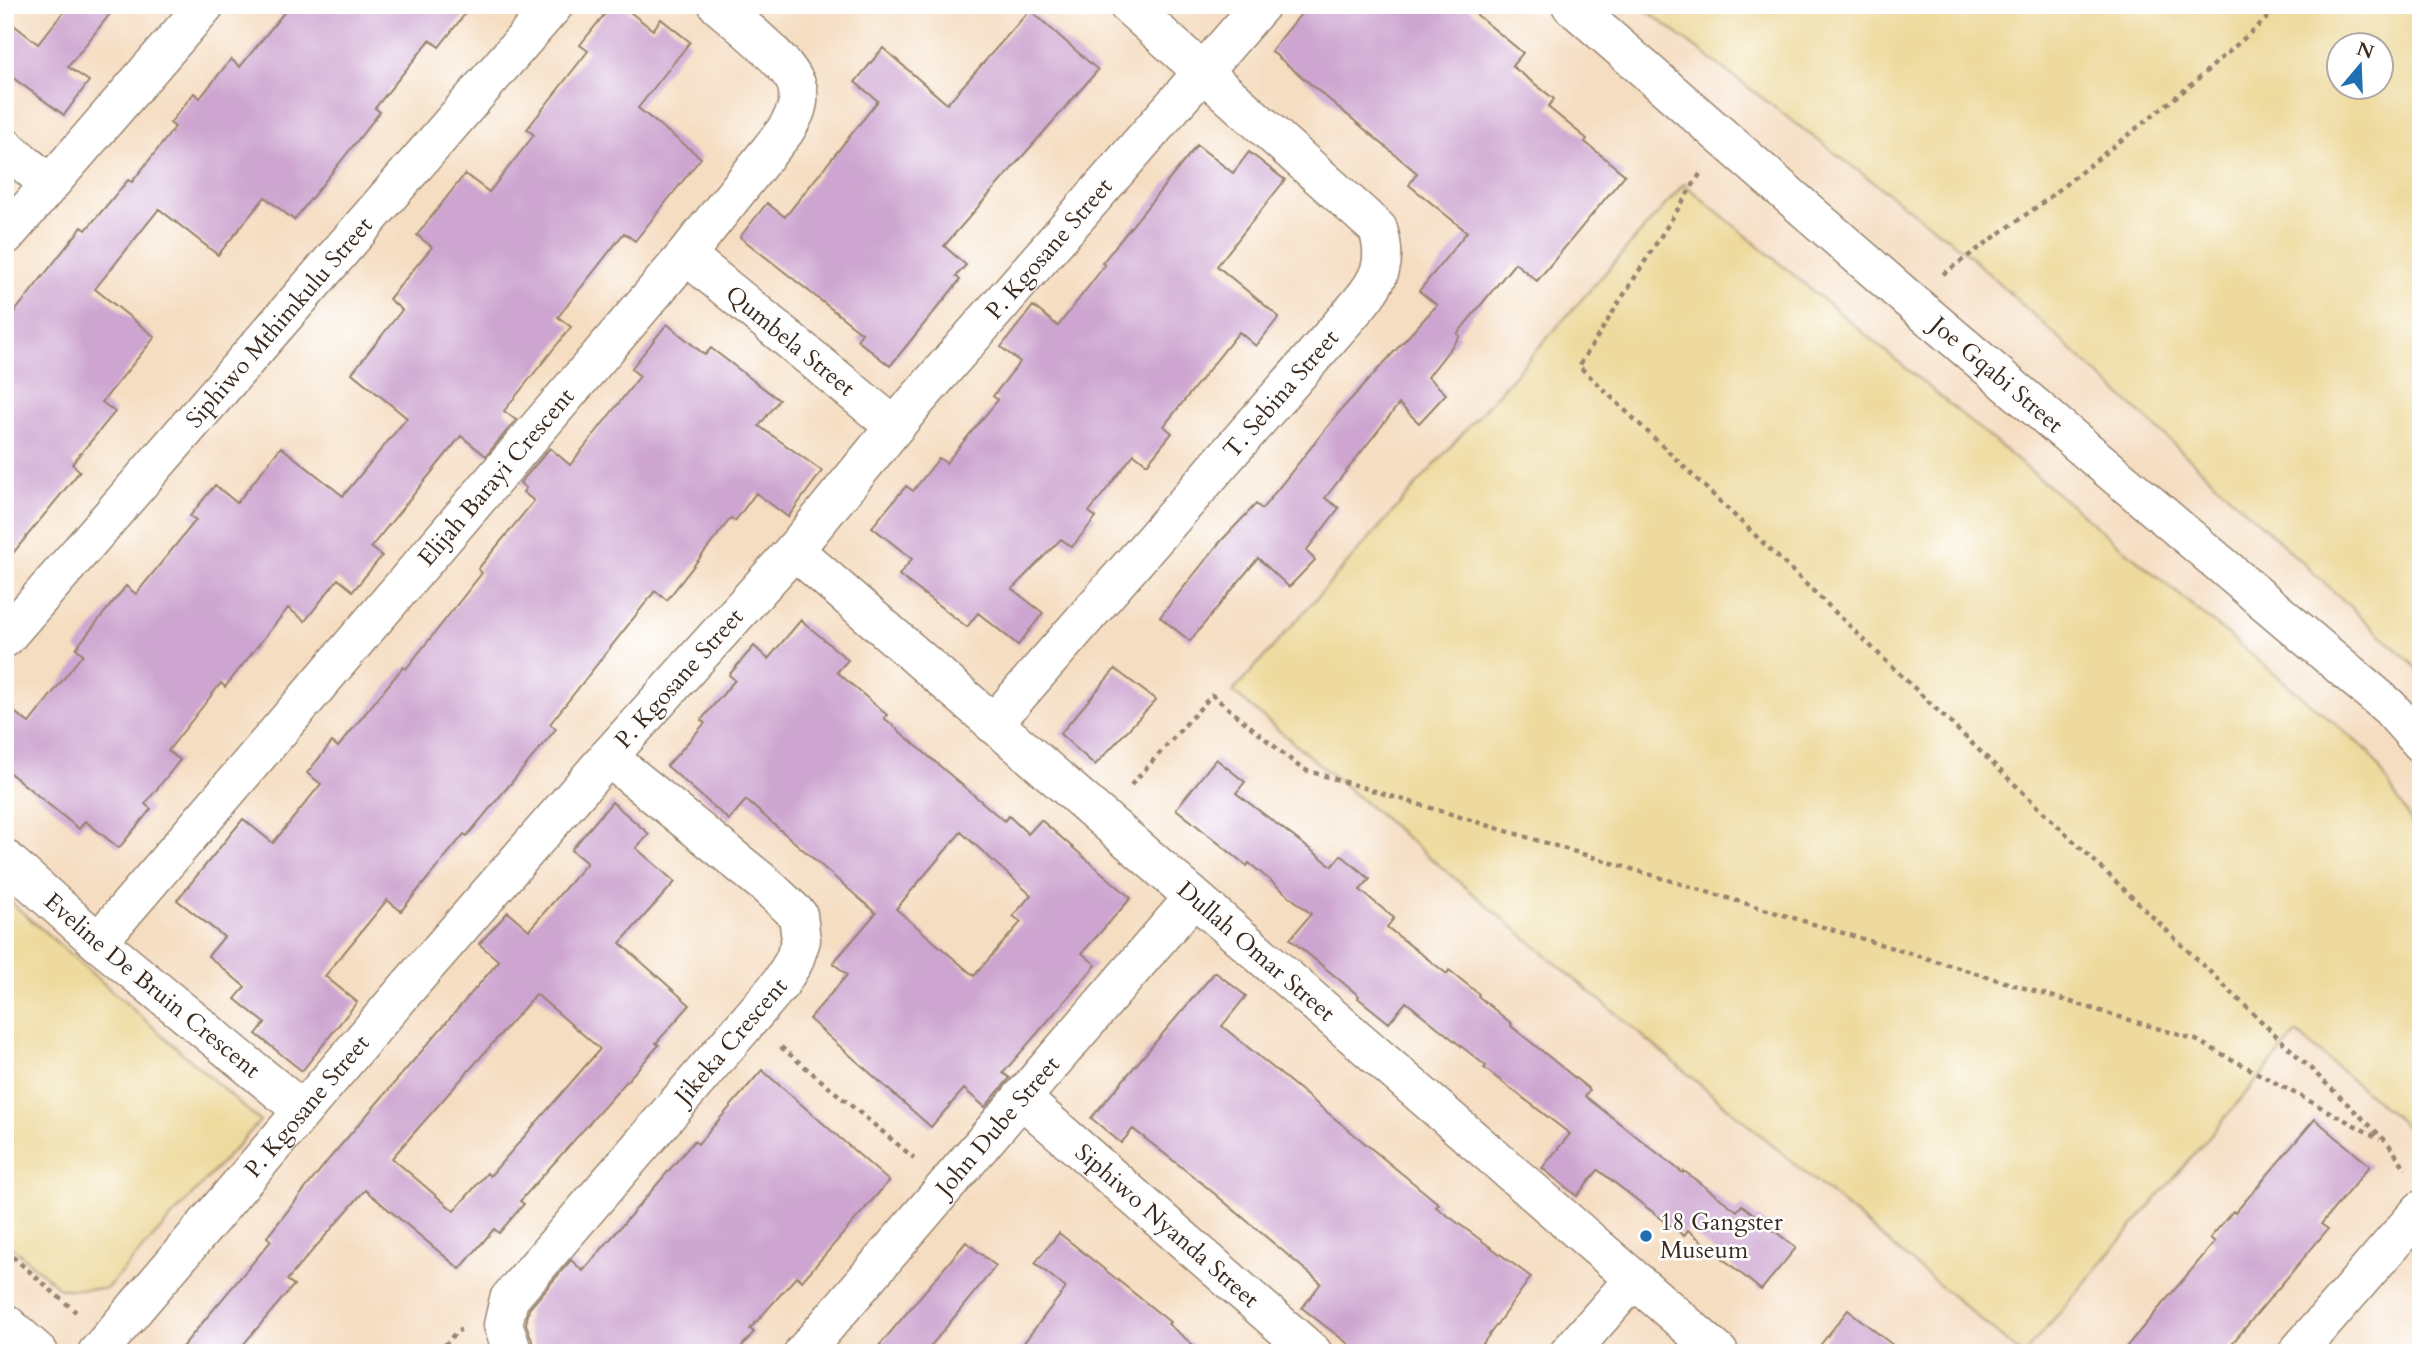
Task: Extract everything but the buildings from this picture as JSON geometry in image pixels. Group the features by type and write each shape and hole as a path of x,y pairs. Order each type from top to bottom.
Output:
{"street":[{"path":"5,236 205,5"},
{"name":"Siphiwo Mthimkulu Street","path":"5,639 554,5"},
{"name":"Elijah Barayi Crescent","path":"98,942 686,256 785,131 797,112 799,89 788,68 718,5"},
{"path":"1128,5 1204,71"},
{"name":"P. Kgosane Street","path":"102,1346 608,757 794,550 894,426 1261,5"},
{"name":"Joe Gqabi Street","path":"1571,5 1908,299 2389,707 2421,743"},
{"name":"T. Sebina Street","path":"993,724 1359,304 1375,285 1380,271 1383,253 1378,229 1204,71"},
{"path":"5,147 49,184"},
{"name":"Qumbela Street","path":"686,256 894,426"},
{"name":"Dullah Omar Street","path":"794,550 1719,1353"},
{"name":"Jikeka Crescent","path":"513,1353 503,1325 509,1299 780,984 794,961 802,940 798,915 766,884 608,757"},
{"name":"Eveline De Bruin Crescent","path":"5,859 98,942 302,1110"},
{"name":"John Dube Street","path":"803,1353 1194,898"},
{"name":"Siphiwo Nyanda Street","path":"1021,1098 1313,1353"},
{"path":"2297,1353 2421,1210"},
{"path":"1569,1353 1633,1280"},
{"path":"5,1323 39,1353"}],"path":[{"path":"1908,299 2042,203 2191,85 2281,5"},
{"path":"1723,138 1579,366 2387,1142 2407,1172"},
{"path":"1101,818 1212,695 1302,769 2196,1040 2387,1142"},
{"path":"748,1020 946,1186"},
{"path":"5,1251 102,1346"}],"sand":[{"path":"1639,5 2421,5 2421,672 1962,249"},
{"path":"1684,184 2370,753 2421,838 2421,1128 2417,1136 2297,1033 2025,1353 2020,1353 1233,692"},
{"path":"5,897 260,1121 106,1289 60,1289 5,1241"}],"place":[{"name":"18 Gangster Museum","path":"1646,1236"}]}
